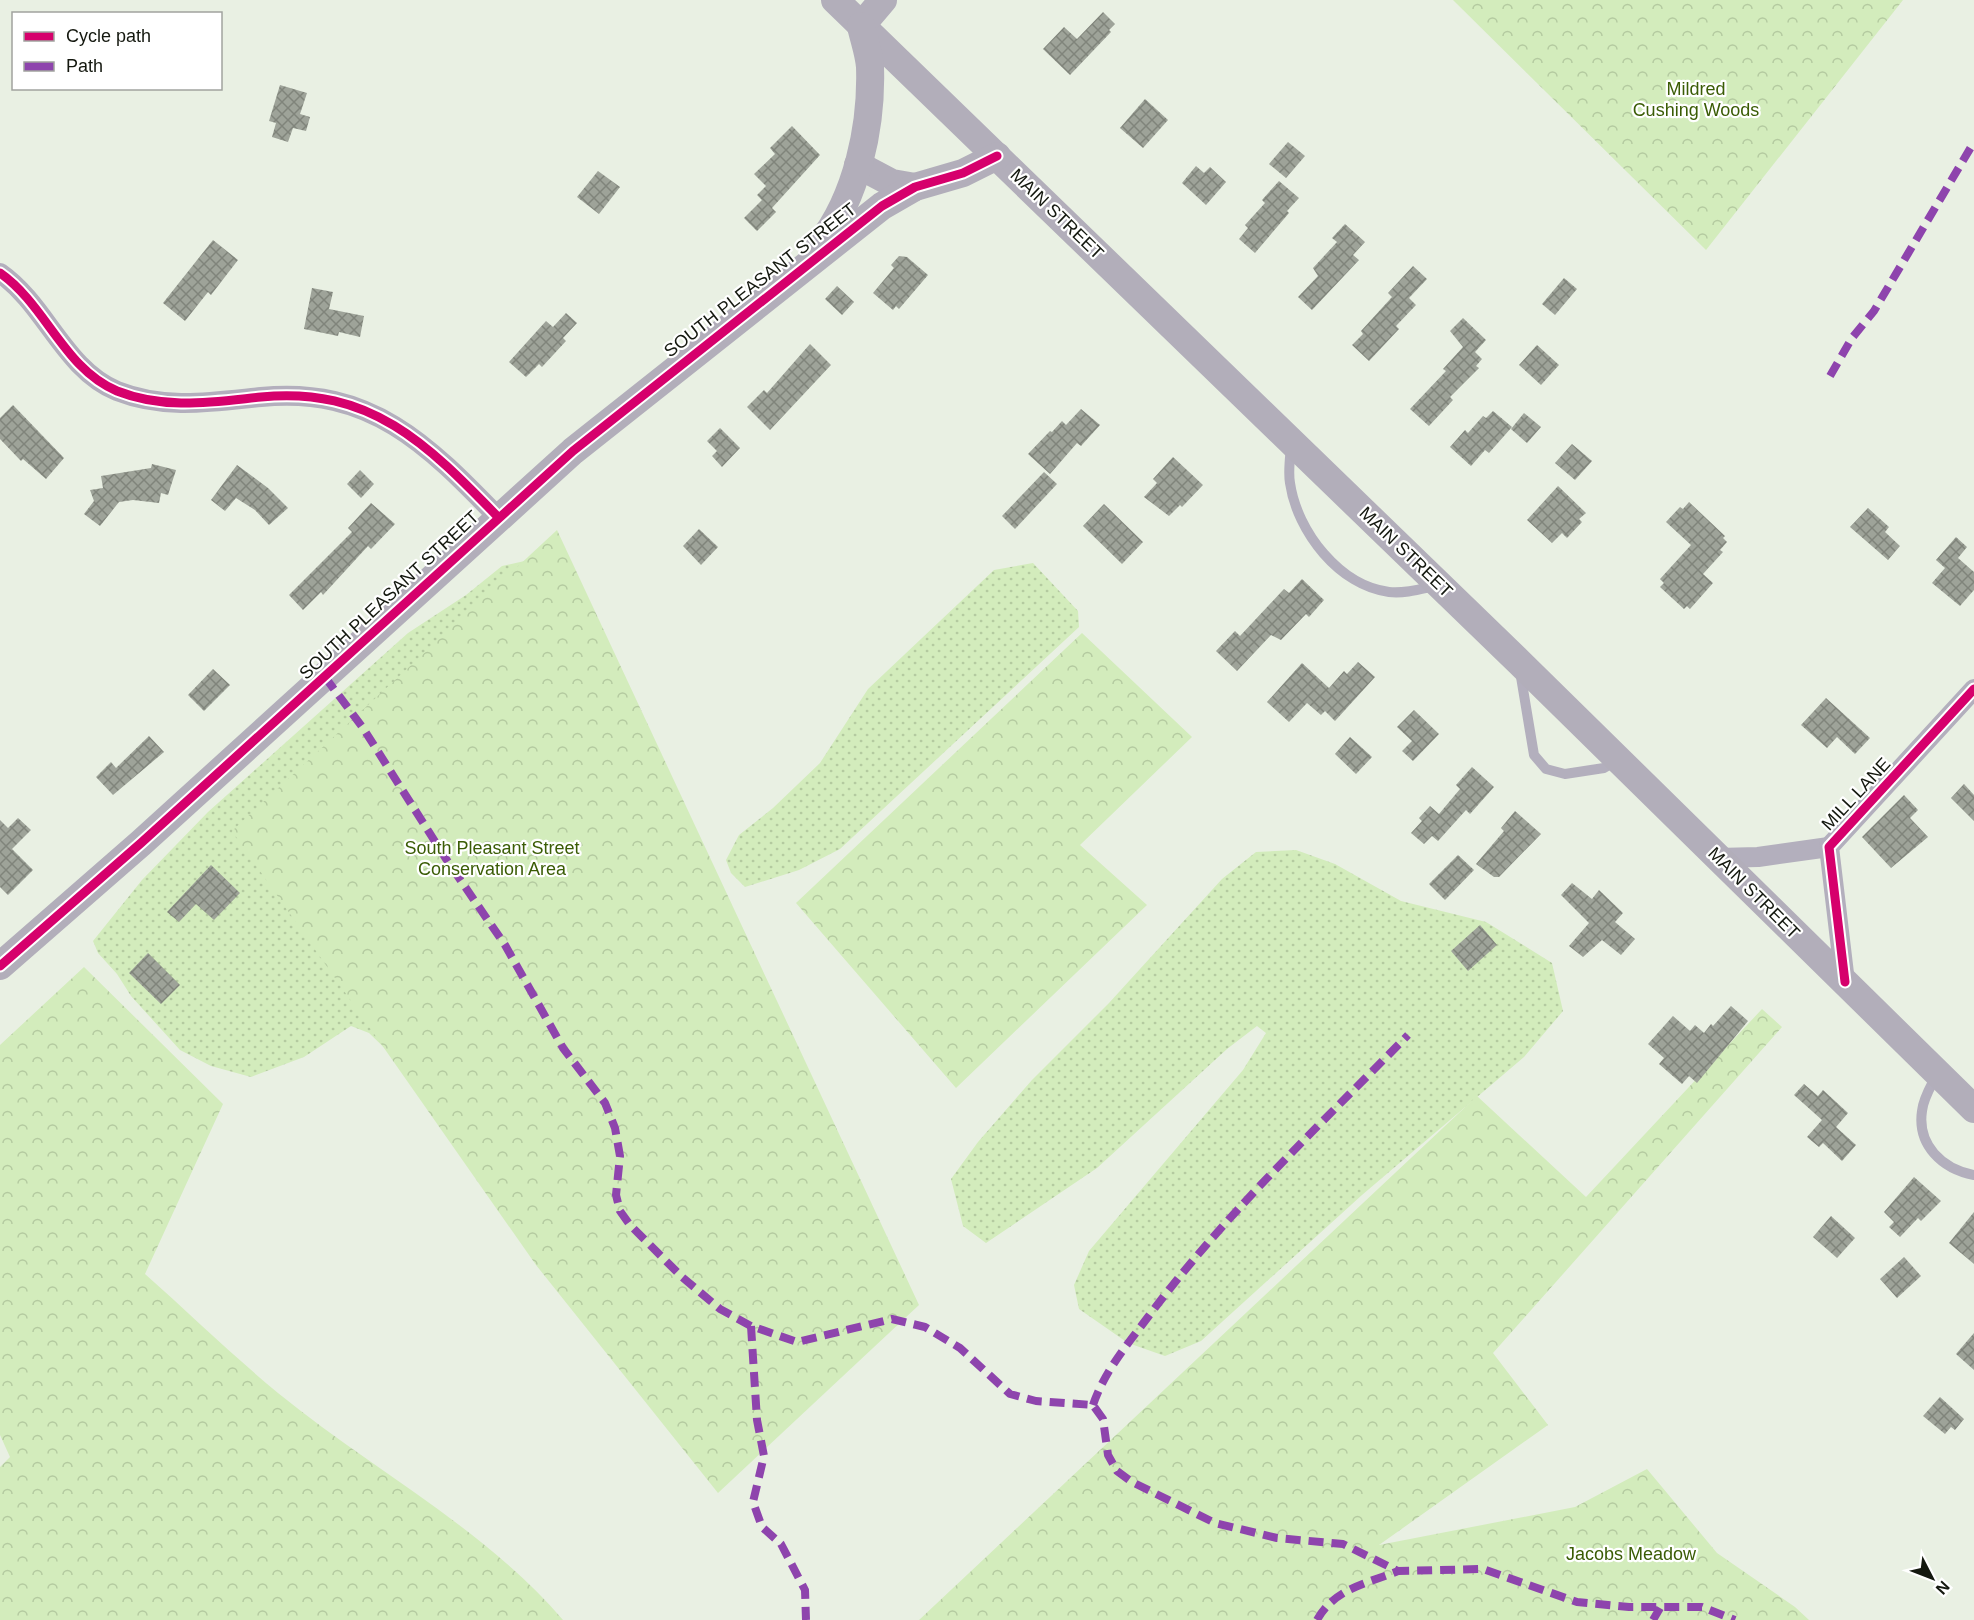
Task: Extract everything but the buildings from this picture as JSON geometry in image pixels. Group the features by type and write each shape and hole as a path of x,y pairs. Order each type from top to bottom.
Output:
{"street":[{"path":"861,26 884,0"},
{"name":"MAIN STREET","path":"841,2 861,26 1291,440 1974,1109"},
{"name":"SOUTH PLEASANT STREET","path":"794,274 832,227 858,165 870,92 870,65 861,26"},
{"name":"SOUTH PLEASANT STREET","path":"0,966 256,740 498,517 633,401 882,206 915,187 963,173 997,156"},
{"path":"858,165 892,183 915,187"},
{"path":"0,273 19,287 80,364 94,378 114,390 154,402 176,404 290,394 315,396 360,408 382,417 426,446 498,517"},
{"name":"MILL LANE","path":"1718,858 1758,857 1828,847 1974,689"},
{"name":"MILL LANE","path":"1828,847 1845,982"}],"lane":[{"path":"1291,440 1290,484 1300,517 1318,547 1336,567 1365,586 1391,592 1440,585"},
{"path":"1519,662 1534,755 1546,769 1565,774 1604,768 1619,760"},
{"path":"1937,1073 1922,1110 1923,1140 1938,1159 1957,1172 1974,1175"}],"green space":[{"name":"Mildred Cushing Woods","path":"1453,0 1903,0 1706,250"},
{"name":"South Pleasant Street Conservation Area","path":"557,530 919,1305 718,1493 536,1265 232,831"},
{"path":"529,560 397,1060 369,1033 351,1026 304,1057 251,1077 211,1066 180,1050 131,996 117,974 98,953 93,941 142,880 208,812 408,633 466,595 502,566"},
{"path":"1033,563 1078,611 1079,627 840,849 799,870 745,887 731,873 726,860 739,835 773,808 820,763 868,689 994,570"},
{"path":"1082,633 1192,737 1080,845 1147,905 956,1088 796,903"},
{"path":"1296,850 1335,864 1401,901 1486,922 1552,963 1563,1011 1524,1057 1362,1195 1201,1341 1165,1356 1128,1343 1079,1309 1074,1285 1089,1251 1243,1070 1266,1033 1257,1026 1227,1049 1097,1168 986,1243 963,1226 951,1179 978,1142 1032,1080 1109,1003 1222,879 1256,852"},
{"path":"84,967 223,1104 145,1274 278,1393 462,1527 498,1556 563,1620 0,1620 0,1467 10,1457 0,1435 0,1045"},
{"name":"Jacobs Meadow","path":"1762,1009 1782,1027 1493,1353 1548,1425 1379,1545 1575,1507 1647,1469 1717,1553 1795,1607 1809,1620 919,1620 1477,1096 1586,1197"}],"marked path":[{"path":"1830,376 1852,338 1874,311 1974,142"},
{"path":"325,677 363,728 448,862 505,945 563,1048 605,1103 615,1128 620,1156 616,1195 620,1211 630,1225 682,1277 720,1309 751,1326 797,1342 892,1319 925,1327 960,1348 1010,1394 1036,1401 1093,1405 1103,1419 1108,1455 1117,1471 1132,1482 1215,1523 1277,1538 1343,1544 1398,1571 1483,1569 1577,1602 1629,1607 1702,1607 1735,1620"},
{"path":"1093,1405 1103,1381 1124,1348 1208,1242 1273,1172 1408,1035"},
{"path":"751,1326 757,1420 764,1456 753,1502 762,1527 781,1544 805,1590 806,1620"},
{"path":"1317,1620 1324,1609 1342,1594 1398,1571"},
{"path":"1653,1620 1660,1608"}],"cycle path":[{"path":"0,966 141,843 573,451 882,206 915,187 963,173 997,156"},
{"path":"0,273 30,302 83,368 99,381 117,391 135,397 171,403 300,396 335,401 366,411 421,444 447,466 498,517"},
{"path":"1845,982 1829,847 1974,689"}]}
